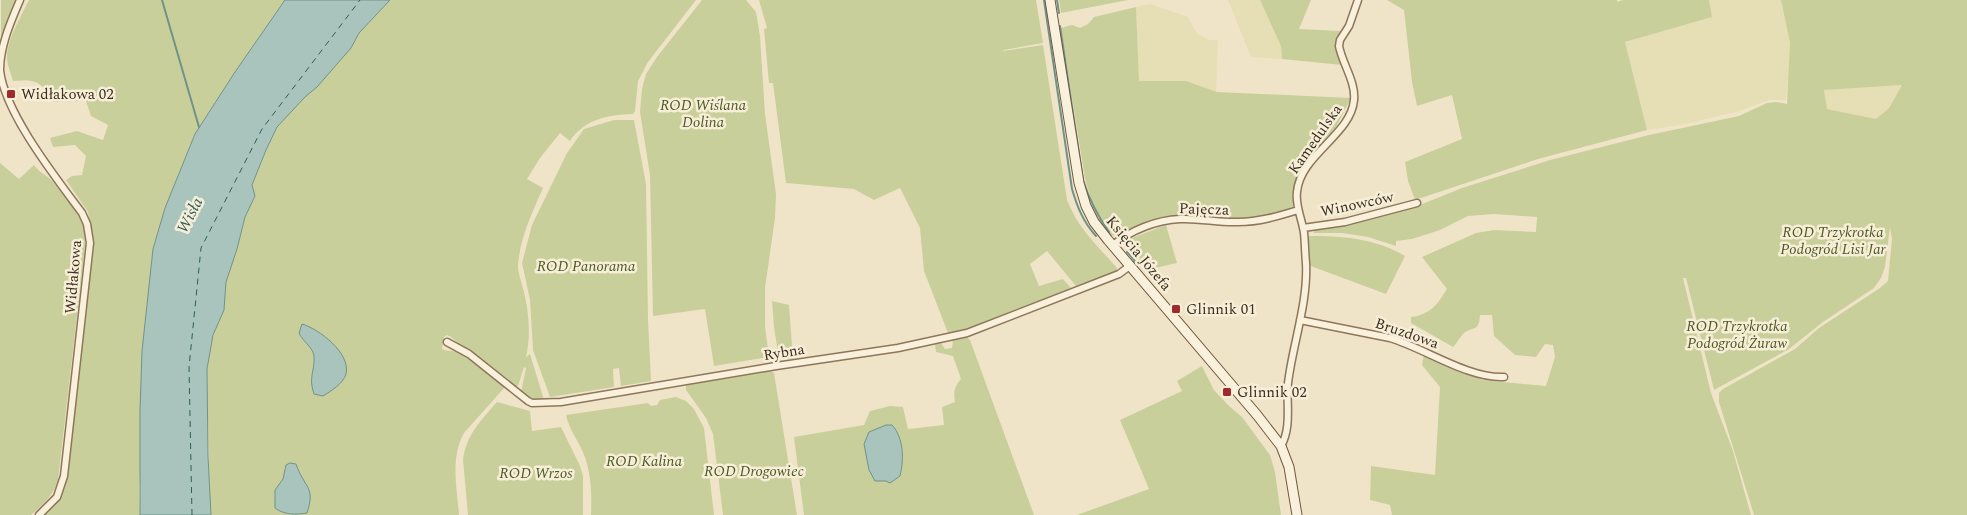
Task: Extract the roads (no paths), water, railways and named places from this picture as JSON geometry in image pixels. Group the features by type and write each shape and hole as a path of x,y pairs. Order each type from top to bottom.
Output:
{"main road":[{"name":"Księcia Józefa","path":"1050,0 1079,183 1086,206 1113,246 1131,265 1281,446 1289,467 1297,515"}],"street":[{"name":"Widłakowa","path":"20,0 3,44 0,69 3,87 27,134 82,213 87,224 90,243 64,476 57,497 38,515"},
{"name":"Kamedulska","path":"1281,446 1286,437 1288,382 1300,320 1306,271 1303,228 1297,200 1298,184 1311,161 1348,118 1353,106 1353,92 1339,46 1340,40 1349,26 1358,0"},
{"name":"Winowców","path":"1303,228 1345,222 1417,203"},
{"name":"Pajęcza","path":"1113,246 1150,225 1165,221 1181,219 1238,222 1260,220 1298,210"},
{"name":"Rybna","path":"447,342 469,354 528,401 532,403 561,402 776,366 898,348 967,333 1111,278 1122,273 1131,265"},
{"name":"Bruzdowa","path":"1300,320 1369,332 1396,340 1474,373 1504,377"}],"water":[{"name":"Wisła","path":"285,0 390,0 359,33 351,48 317,87 277,127 252,185 255,196 245,217 226,282 224,310 213,335 207,369 211,515 140,515 142,351 153,249 165,208 195,134"},
{"path":"302,324 325,336 344,358 346,374 336,387 323,396 314,394 312,388 314,354 299,333"},
{"path":"886,425 892,425 896,430 902,449 900,476 890,483 875,481 869,470 864,444 869,432"},
{"path":"290,463 296,464 310,492 307,513 290,514 275,508 275,490 283,479 286,465"}],"waterway":[{"path":"162,0 199,127"},
{"path":"1044,0 1072,189 1081,214 1096,236"},
{"path":"1057,0 1059,13"},
{"path":"1060,26 1083,180 1094,207 1109,232"},
{"path":"1127,252 1136,262"}],"place":[{"name":"Widłakowa 02","path":"11,94"},
{"name":"Glinnik 01","path":"1176,309"},
{"name":"Glinnik 02","path":"1227,392"}],"park label":[{"name":"ROD Wiślana Dolina","path":"703,114"},
{"name":"ROD Trzykrotka Podogród Lisi Jar","path":"1833,240"},
{"name":"ROD Panorama","path":"586,266"},
{"name":"ROD Trzykrotka Podogród Żuraw","path":"1737,334"},
{"name":"ROD Kalina","path":"644,461"},
{"name":"ROD Drogowiec","path":"754,471"},
{"name":"ROD Wrzos","path":"536,473"}]}
